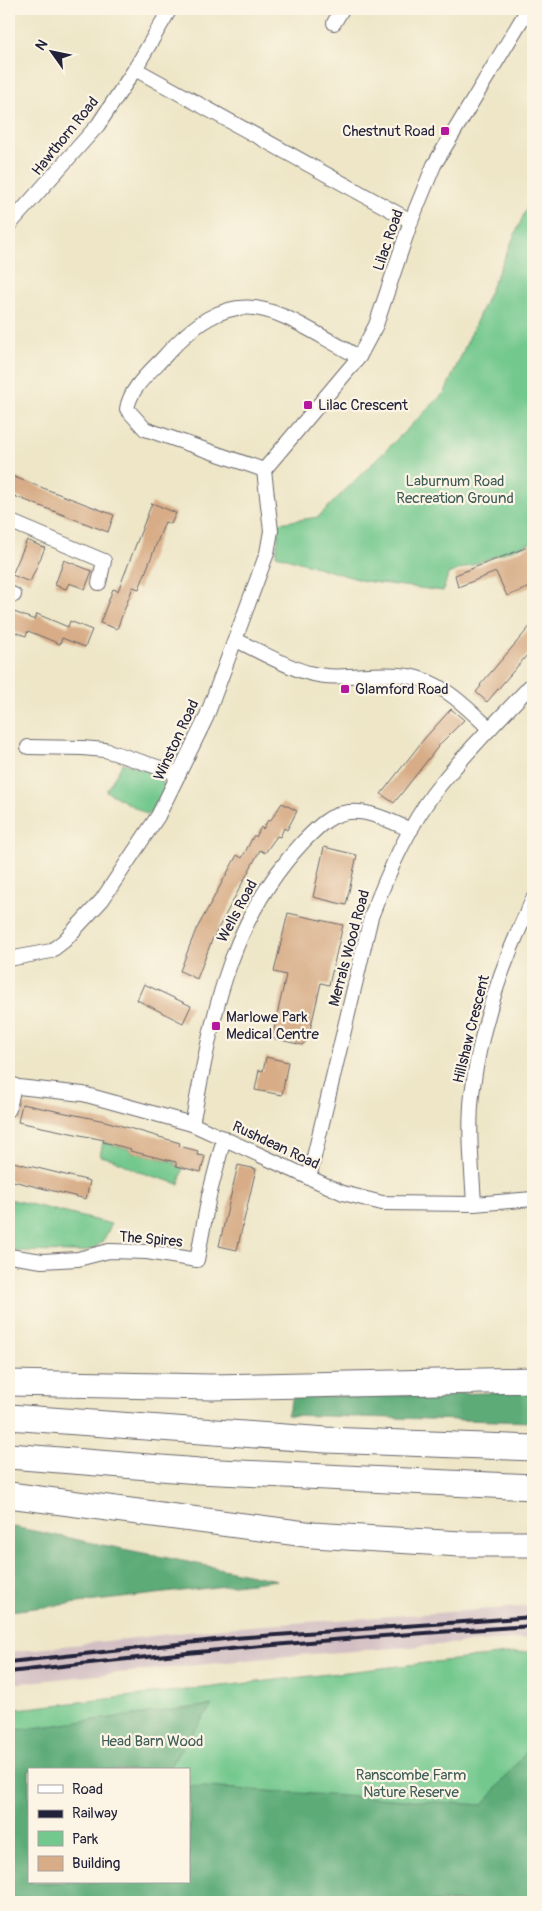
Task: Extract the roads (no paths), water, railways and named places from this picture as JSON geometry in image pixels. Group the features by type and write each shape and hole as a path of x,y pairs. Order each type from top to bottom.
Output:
{"highway":[{"path":"9,1384 211,1387 533,1380"},
{"path":"9,1417 307,1439 533,1448"},
{"path":"9,1456 198,1470 533,1487"},
{"path":"9,1495 313,1536 460,1544 533,1544"}],"street":[{"name":"Hawthorn Road","path":"9,225 98,125 135,69 170,9"},
{"path":"334,23 342,9"},
{"name":"Lilac Road","path":"264,470 360,357 376,325 411,222 434,165 528,9"},
{"path":"135,69 411,222"},
{"path":"264,470 145,429 127,409 129,398 172,348 190,332 218,312 234,308 252,306 270,310 360,357"},
{"name":"Winston Road","path":"9,959 51,951 71,935 102,900 158,816 206,718 267,553 270,531 264,470"},
{"path":"9,522 104,561 99,583"},
{"path":"236,640 308,673 339,677 407,675 428,681 449,693 490,729"},
{"name":"Merrals Wood Road","path":"309,1178 372,918 381,892 411,830 434,794 490,729 528,698 533,683"},
{"path":"28,747 105,750 179,774"},
{"name":"Wells Road","path":"192,1124 224,976 236,944 256,907 278,873 320,824 333,816 349,812 365,813 411,830"},
{"name":"Hillshaw Crescent","path":"474,1204 470,1135 472,1093 482,1040 511,944 533,899"},
{"path":"9,1109 12,1085"},
{"name":"Rushdean Road","path":"12,1085 83,1094 192,1124 343,1194 382,1203 474,1204 533,1199"},
{"name":"The Spires","path":"9,1256 42,1261 78,1259 109,1251 147,1252 197,1260 209,1196 224,1138"}],"railway":[{"path":"9,1662 234,1638 533,1617"},
{"path":"9,1672 271,1645 533,1626"}],"place":[{"name":"Chestnut Road","path":"445,131"},
{"name":"Lilac Crescent","path":"308,405"},
{"name":"Glamford Road","path":"345,689"},
{"name":"Marlowe Park Medical Centre","path":"216,1026"}],"park label":[{"name":"Laburnum Road Recreation Ground","path":"455,490"},
{"name":"Head Barn Wood","path":"152,1741"},
{"name":"Ranscombe Farm Nature Reserve","path":"411,1784"}]}
